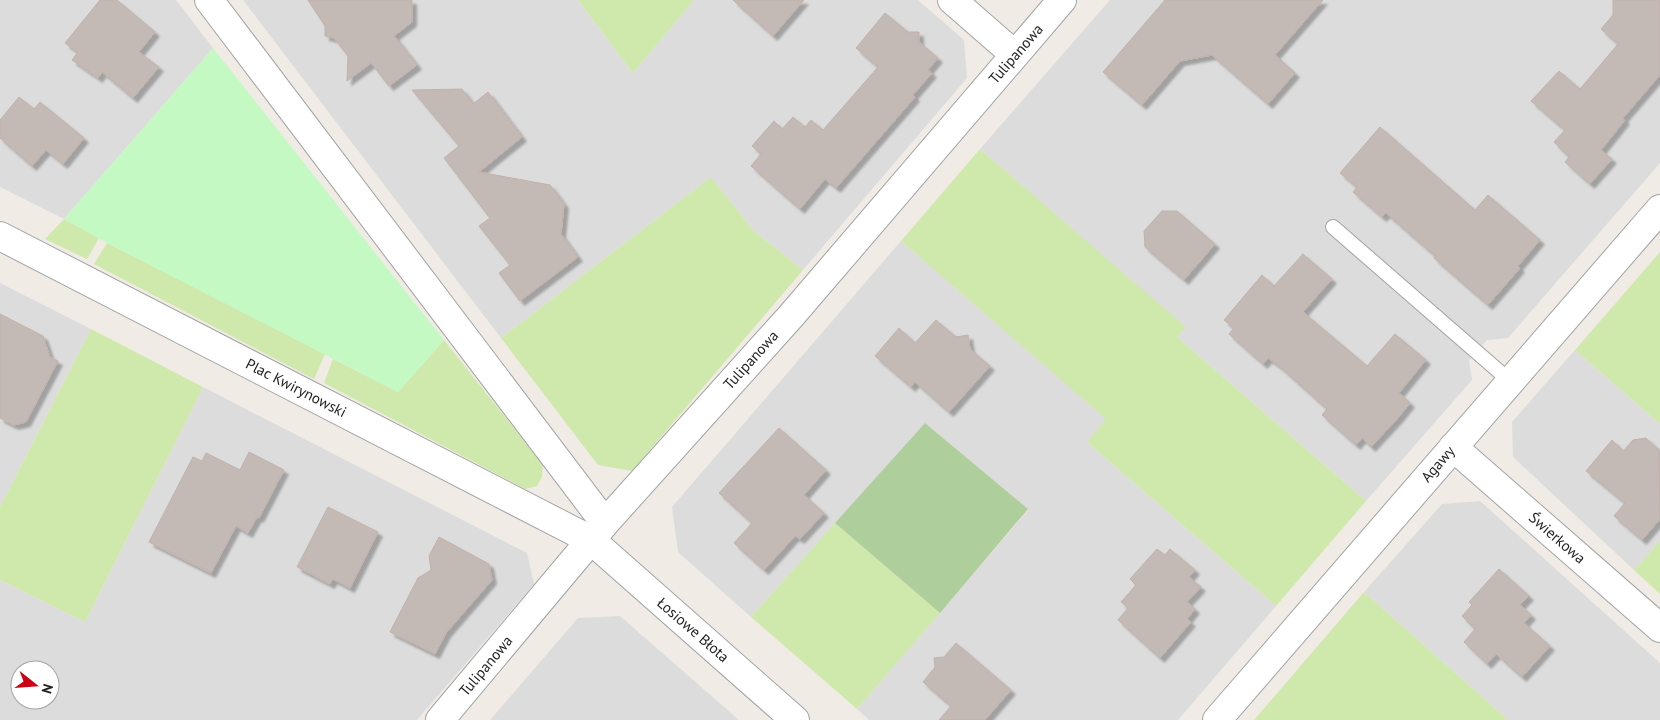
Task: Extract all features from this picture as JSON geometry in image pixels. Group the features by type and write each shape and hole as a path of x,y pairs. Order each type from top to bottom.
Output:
{"street":[{"path":"209,0 598,531"},
{"path":"952,0 1015,55"},
{"name":"Tulipanowa","path":"440,720 598,531 791,316 1062,0"},
{"name":"Agawy","path":"1217,720 1660,209"},
{"name":"Plac Kwirynowski","path":"0,236 598,531"},
{"name":"Świerkowa","path":"1453,447 1660,628"},
{"name":"Łosiowe Błota","path":"598,531 795,720"}],"lane":[{"path":"1332,227 1510,381"}],"shaded area":[{"path":"0,0 176,0 213,48 64,219 0,187"},
{"path":"243,0 578,0 633,73 694,0 918,0 964,40 967,78 803,270 753,230 711,177 501,338"},
{"path":"1110,0 1660,0 1660,163 1508,338 1487,340 1469,361 1472,380 1366,501 1177,337 1185,327 980,149"},
{"path":"901,241 1107,419 1087,442 1276,606 1178,720 869,720 857,709 1028,510 925,423 751,617 678,552 672,507"},
{"path":"0,283 91,329 0,507"},
{"path":"1575,350 1660,424 1660,541 1634,570 1513,457 1512,422"},
{"path":"203,387 527,553 534,584 417,720 0,720 0,580 85,622"},
{"path":"1480,501 1660,663 1660,720 1508,720 1364,592 1442,504"},
{"path":"620,616 739,720 490,720 578,618"}],"green space":[{"path":"578,0 694,0 633,73"},
{"path":"213,48 444,340 398,392 107,243 64,219"},
{"path":"980,149 1186,327 1177,337 1366,501 1276,606 1087,442 1106,419 901,241"},
{"path":"711,177 753,230 803,270 632,471 598,465 501,338"},
{"path":"64,219 99,238 87,259 45,239"},
{"path":"107,243 325,354 314,379 94,264"},
{"path":"1660,252 1660,424 1575,350"},
{"path":"91,329 203,387 85,622 0,580 0,507"},
{"path":"444,340 543,465 542,477 537,486 525,489 324,383 333,359 398,392"},
{"path":"925,423 1028,509 940,613 835,523"},
{"path":"835,523 940,613 857,709 751,617"},
{"path":"1660,541 1660,594 1634,570"},
{"path":"1364,592 1507,719 1508,720 1254,720"}],"building":[{"path":"100,0 117,0 155,32 139,52 159,67 133,98 102,72 98,78 72,60 78,52 65,43"},
{"path":"308,0 412,0 412,22 394,36 417,65 389,86 371,63 347,81 348,56 334,38 325,36 325,26"},
{"path":"733,0 804,0 773,36"},
{"path":"1165,0 1323,0 1275,55 1295,73 1268,104 1212,55 1180,61 1142,105 1103,72"},
{"path":"1613,0 1660,0 1660,75 1623,118 1625,120 1601,150 1612,159 1590,184 1565,162 1569,157 1554,142 1565,130 1531,101 1559,71 1580,89 1618,44 1601,29 1613,15"},
{"path":"885,13 908,32 919,32 919,42 938,58 928,70 932,73 913,95 915,97 836,188 825,179 800,209 751,166 761,154 752,146 774,121 782,129 793,117 805,127 811,120 823,130 878,67 856,48"},
{"path":"462,89 473,104 488,92 522,137 479,172 550,185 564,204 561,234 578,257 520,301 499,273 510,265 479,226 490,218 444,158 459,146 412,90"},
{"path":"19,97 34,109 40,102 84,138 63,164 46,150 32,166 0,138 0,120"},
{"path":"1380,127 1475,210 1488,195 1540,240 1518,266 1520,268 1488,305 1386,213 1382,217 1353,192 1357,187 1340,173"},
{"path":"1162,211 1177,211 1215,244 1184,280 1145,247 1144,231"},
{"path":"1303,254 1332,279 1303,312 1367,366 1395,334 1426,360 1399,393 1410,403 1371,447 1362,438 1356,445 1322,415 1327,409 1279,366 1268,358 1263,364 1229,334 1234,328 1224,320 1262,275 1274,286"},
{"path":"0,314 43,336 50,357 58,361 26,422 14,425 0,418"},
{"path":"936,320 956,337 968,335 970,349 990,366 949,412 915,382 911,387 875,356 899,328 915,343"},
{"path":"779,428 826,470 804,495 824,513 800,539 795,536 764,570 734,543 752,523 719,493"},
{"path":"1646,438 1659,450 1660,519 1642,540 1614,516 1625,503 1586,471 1612,440 1623,451 1633,440"},
{"path":"249,452 284,470 259,518 257,517 248,533 236,526 211,573 149,542 193,457 202,461 206,453 240,470"},
{"path":"328,507 378,532 350,588 333,579 330,584 297,567"},
{"path":"439,537 489,564 492,580 446,633 435,654 390,632 418,578 431,570 429,556"},
{"path":"1157,549 1165,555 1170,549 1195,570 1189,577 1201,587 1187,602 1195,609 1187,619 1191,622 1160,658 1118,620 1128,608 1121,602 1136,585 1130,579"},
{"path":"1499,569 1529,596 1520,605 1531,615 1524,623 1550,646 1522,677 1496,654 1487,664 1464,642 1475,629 1462,616 1472,605 1469,602"},
{"path":"956,643 1011,690 985,720 939,720 951,706 923,682 935,667 934,658 944,657"}]}
